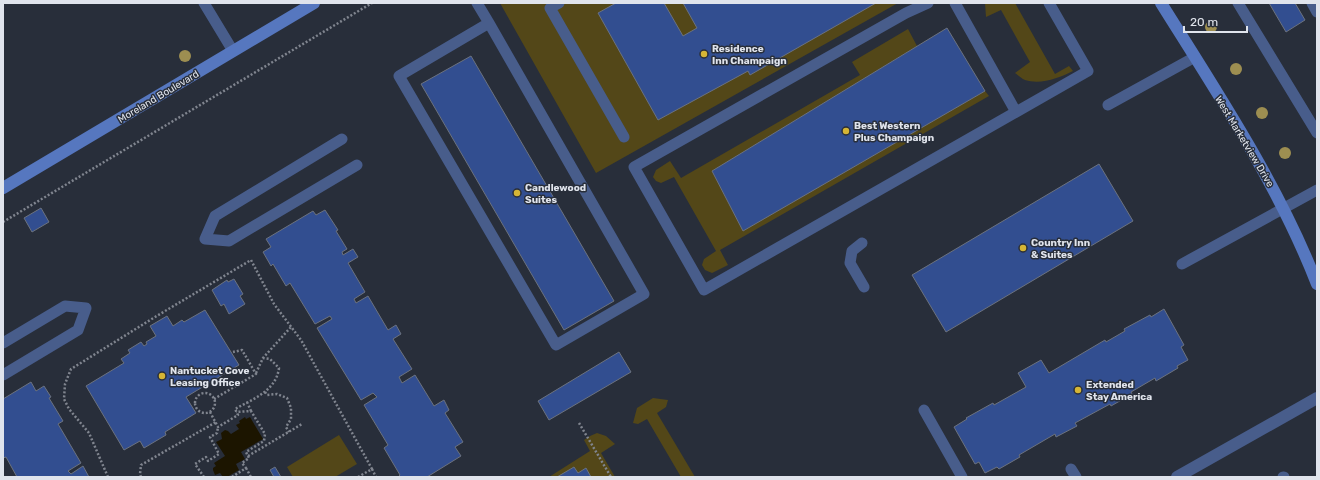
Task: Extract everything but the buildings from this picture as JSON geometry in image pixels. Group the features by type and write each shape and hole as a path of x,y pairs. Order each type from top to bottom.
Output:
{"street":[{"name":"Moreland Boulevard","path":"3,188 314,3"},
{"name":"West Marketview Drive","path":"1161,3 1256,158 1284,208 1305,253 1317,284"},
{"path":"1177,477 1317,398"}],"lane":[{"path":"218,3 206,6 233,52"},
{"path":"477,3 489,23 644,294 556,345 399,76 489,23"},
{"path":"560,3 550,8 624,137"},
{"path":"928,3 906,13 634,167 704,290 1088,71 1049,3"},
{"path":"955,3 1016,112"},
{"path":"1238,3 1317,134"},
{"path":"1312,3 1317,12"},
{"path":"1108,105 1194,57"},
{"path":"342,139 215,216 205,239 229,241 358,165"},
{"path":"1182,264 1317,190"},
{"path":"862,243 852,251 850,263 864,287"},
{"path":"3,343 65,306 86,308 78,330 3,375"},
{"path":"924,410 962,477"}],"path":[{"path":"3,222 372,3"},
{"path":"108,477 89,433 69,409 64,399 65,384 71,369 251,260 274,304 301,340 376,477"},
{"path":"214,399 256,374 263,358 290,327"},
{"path":"233,352 242,350 256,374"},
{"path":"218,426 238,415 235,410 265,392 278,376 279,368 270,359 263,358"},
{"path":"265,392 267,395 277,394 287,398 292,408 291,419 286,427 289,432"},
{"path":"204,393 210,394 214,399 215,405 210,412 206,413 200,411 196,406 196,399 204,393"},
{"path":"247,402 265,434 264,441 246,452 248,456"},
{"path":"236,412 251,411"},
{"path":"205,477 195,464 206,457 208,461 219,454 210,437 217,433 218,426 210,412"},
{"path":"141,477 141,466 216,422"},
{"path":"580,423 611,477"},
{"path":"251,477 242,463 249,458 248,456 302,424"},
{"path":"232,477 246,468"},
{"path":"358,477 372,469"}],"shaded area":[{"path":"500,3 898,3 596,173"},
{"path":"985,3 1015,3 1055,74 1069,66 1073,71 1056,78 1037,82 1025,80 1020,77 1015,73 1030,62 1001,10 986,17"},
{"path":"908,29 917,46 712,171 743,230 985,91 989,96 720,250 728,265 712,273 705,270 702,265 704,259 716,251 674,177 661,183 656,181 653,177 656,170 670,161 681,178 860,75 852,62"},
{"path":"653,398 668,400 666,407 657,413 695,477 681,477 647,419 638,424 633,423 637,408"},
{"path":"245,417 246,419 250,417 263,439 241,452 245,459 236,464 239,470 227,477 223,477 220,473 215,475 213,468 216,466 214,463 225,456 216,442 222,439 221,433 225,430 231,434 239,429 236,425"},
{"path":"597,433 606,436 615,444 601,453 615,477 549,477 590,451 584,440"},
{"path":"339,435 357,464 335,477 293,477 287,467"}],"place":[{"name":"Residence Inn Champaign","path":"704,54"},
{"name":"Best Western Plus Champaign","path":"846,131"},
{"name":"Candlewood Suites","path":"517,193"},
{"name":"Country Inn & Suites","path":"1023,248"},
{"name":"Nantucket Cove Leasing Office","path":"162,376"},
{"name":"Extended Stay America","path":"1078,390"}]}
